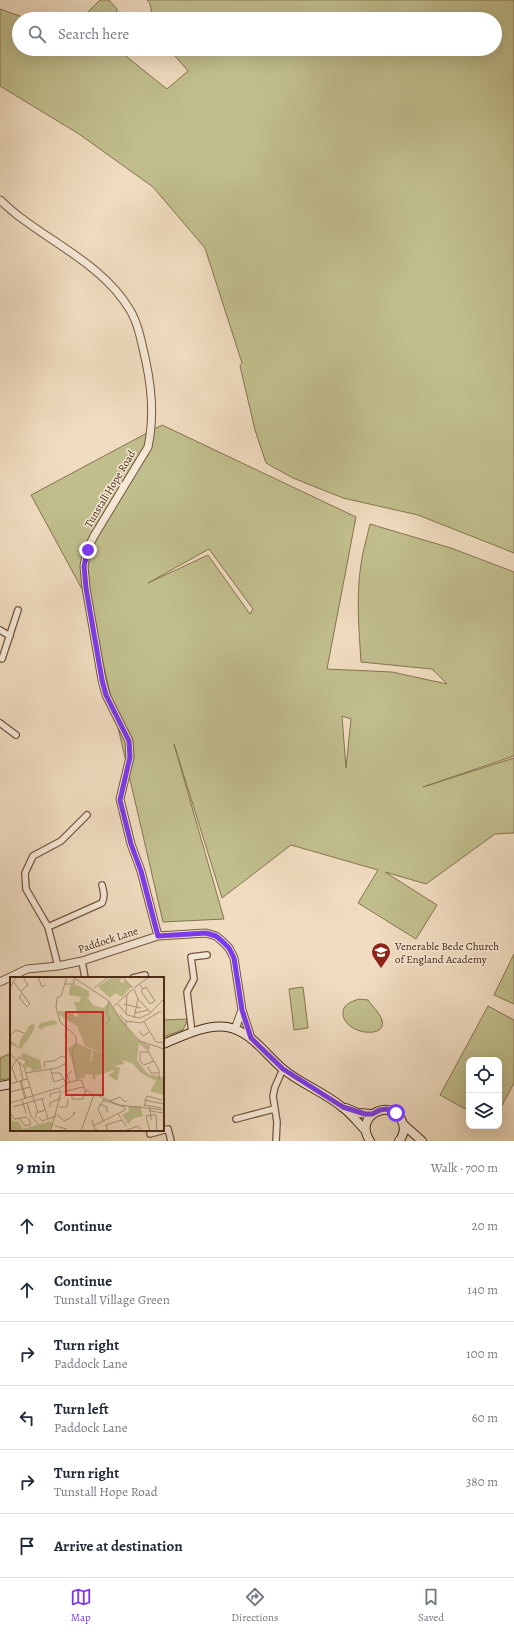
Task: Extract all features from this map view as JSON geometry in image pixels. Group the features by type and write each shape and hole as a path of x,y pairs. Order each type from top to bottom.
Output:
{"main road":[{"path":"164,1044 192,1033 215,1027 235,1029 251,1038 283,1069 343,1107 358,1113 372,1114"},
{"path":"0,1086 10,1084"},
{"path":"343,1107 368,1138"},
{"path":"368,1138 368,1120 372,1114 380,1110 387,1109 396,1113 404,1125 422,1141"},
{"path":"399,1141 404,1131 404,1125"}],"street":[{"name":"Tunstall Hope Road","path":"0,200 23,219 107,280 130,310 140,334 148,373 152,407 152,430 148,447 94,536 88,550 84,566 86,588 102,680 106,695 129,741 130,757 120,800 131,844 141,871 158,936"},
{"path":"2,659 18,610"},
{"path":"0,630 10,636"},
{"path":"0,723 16,735"},
{"path":"58,966 48,927 26,889 25,873 33,856 61,841 87,815"},
{"path":"48,927 102,903 104,899 102,885"},
{"name":"Paddock Lane","path":"10,977 27,969 58,966 82,960 158,936 206,933 216,936 222,941 229,948 234,958 242,1010 251,1038"},
{"path":"192,1033 187,992 194,979 192,957 207,955"},
{"path":"82,960 85,977"},
{"path":"139,977 145,976"},
{"name":"Paddock Lane","path":"0,982 10,977"},
{"name":"Paddock Lane","path":"235,1029 242,1010"},
{"path":"276,1141 277,1122 273,1096 275,1087 283,1069"},
{"path":"236,1119 274,1109"},
{"path":"164,1130 168,1129 171,1141"},
{"path":"150,1134 161,1131"}],"shaded area":[{"path":"100,0 109,0 117,9 117,12 88,12"},
{"path":"147,0 514,0 514,553 418,515 343,498 293,478 266,463 255,430 240,366 242,363 205,248 153,187 79,134 0,86 0,9 12,13 12,56 126,56 167,89 188,71 175,56 502,56 502,12 152,12 150,4"},
{"path":"162,425 356,517 327,669 392,672 447,684 432,669 361,662 358,613 359,576 370,524 451,548 514,572 514,756 423,787 514,758 514,833 495,834 426,884 385,872 437,905 416,939 358,903 378,870 291,845 222,898 174,744 224,919 163,922 89,602 31,495","holes":["209,549 253,609 250,614 208,555 148,583","342,716 351,719 346,768"]},
{"path":"514,954 514,1004 494,995"},
{"path":"303,987 308,1028 294,1030 289,989"},
{"path":"359,999 368,1000 380,1015 382,1026 379,1030 366,1032 351,1027 346,1022 343,1015 344,1008 353,1001"},
{"path":"488,1006 514,1020 514,1083 502,1105 502,1057 466,1057 466,1109 440,1095"},
{"path":"188,1019 183,1030 164,1037 164,1020"},
{"path":"10,1053 10,1078 0,1080 0,1058"}],"place":[{"name":"Venerable Bede Church of England Academy","path":"381,969"}],"route":[{"path":"88,550 84,566 86,588 102,680 106,695 129,741 130,757 120,800 131,844 141,871 158,936 206,933 216,936 229,948 234,958 242,1010 251,1038 283,1069 343,1107 365,1114 372,1114 380,1110 387,1109 396,1113"}]}
